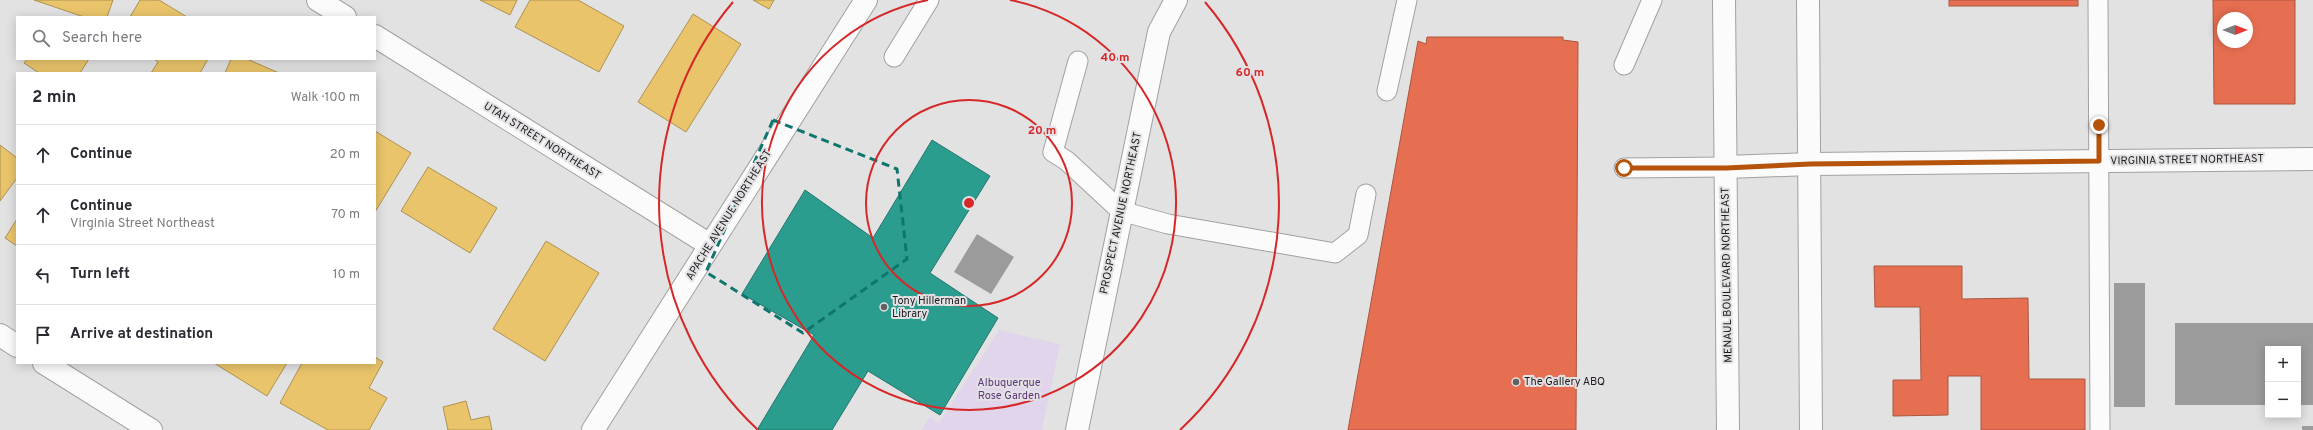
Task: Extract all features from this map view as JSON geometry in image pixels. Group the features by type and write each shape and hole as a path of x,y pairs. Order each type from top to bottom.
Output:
{"street":[{"path":"318,0 343,16"},
{"name":"APACHE AVENUE NORTHEAST","path":"597,429 710,245 866,0"},
{"name":"PROSPECT AVENUE NORTHEAST","path":"1077,430 1159,32 1176,0"},
{"name":"MENAUL BOULEVARD NORTHEAST","path":"1724,0 1728,430"},
{"path":"1808,0 1811,430"},
{"name":"UTAH STREET NORTHEAST","path":"376,37 710,245"},
{"name":"VIRGINIA STREET NORTHEAST","path":"1726,168 1810,164 2313,159"},
{"path":"0,335 16,345"},
{"path":"46,364 151,430"}],"lane":[{"path":"894,57 929,0"},
{"path":"1387,91 1407,0"},
{"path":"1624,65 1652,0"},
{"path":"2098,0 2100,430"},
{"path":"1078,61 1053,152 1067,161 1121,211 1168,224 1335,253 1358,235 1366,194"},
{"path":"1624,168 1726,168"}],"highlighted area":[{"path":"773,120 897,169 907,259 803,333 706,272"}],"green space":[{"name":"Albuquerque Rose Garden","path":"999,330 1060,344 1042,430 921,430 930,417 939,423"}],"building: Homes":[{"path":"34,0 113,0 107,16 81,16"},
{"path":"140,0 159,0 185,16 131,16"},
{"path":"480,0 517,0 510,15"},
{"path":"530,0 578,0 624,26 599,72 515,27"},
{"path":"753,0 774,0 769,9"},
{"path":"693,14 741,44 686,132 638,102"},
{"path":"26,60 88,60 81,72 38,72 24,63"},
{"path":"155,60 207,60 201,72 152,72 158,62"},
{"path":"231,60 249,60 277,72 225,72"},
{"path":"376,132 411,153 376,210"},
{"path":"0,145 16,157 16,179 0,201"},
{"path":"428,167 497,208 470,253 401,211"},
{"path":"16,221 16,245 5,238"},
{"path":"546,241 599,273 545,361 493,329"},
{"path":"376,358 383,362 369,388 387,398 369,430 328,430 280,403 301,364 376,364"},
{"path":"216,364 286,364 267,396"},
{"path":"466,401 471,420 489,416 492,430 448,430 443,407"}],"building: Shops":[{"path":"1949,0 2078,0 2078,6 1949,6"},
{"path":"2213,0 2295,0 2295,104 2214,104"},
{"path":"1427,37 1563,37 1563,40 1578,42 1576,430 1348,430 1418,41 1426,44"},
{"path":"1874,266 1962,266 1962,299 2028,298 2029,379 2085,379 2085,430 1981,430 1981,376 1948,376 1948,415 1893,416 1893,380 1921,380 1920,307 1875,307"}],"building: Schools":[{"path":"932,140 990,176 930,273 998,318 940,415 868,371 832,430 757,430 814,335 742,294 805,190 873,238"}],"building: Other":[{"path":"977,234 1014,257 991,294 954,272"},
{"path":"2114,283 2145,283 2145,407 2114,407"},
{"path":"2175,323 2313,323 2313,405 2301,405 2301,346 2265,346 2265,405 2175,405"},
{"path":"2302,426 2313,426 2313,430 2302,430"}],"place":[{"name":"Tony Hillerman Library","path":"884,307"},
{"name":"The Gallery ABQ","path":"1516,382"}],"route":[{"path":"1624,168 1726,168 1810,164 2099,161 2099,125"}]}
